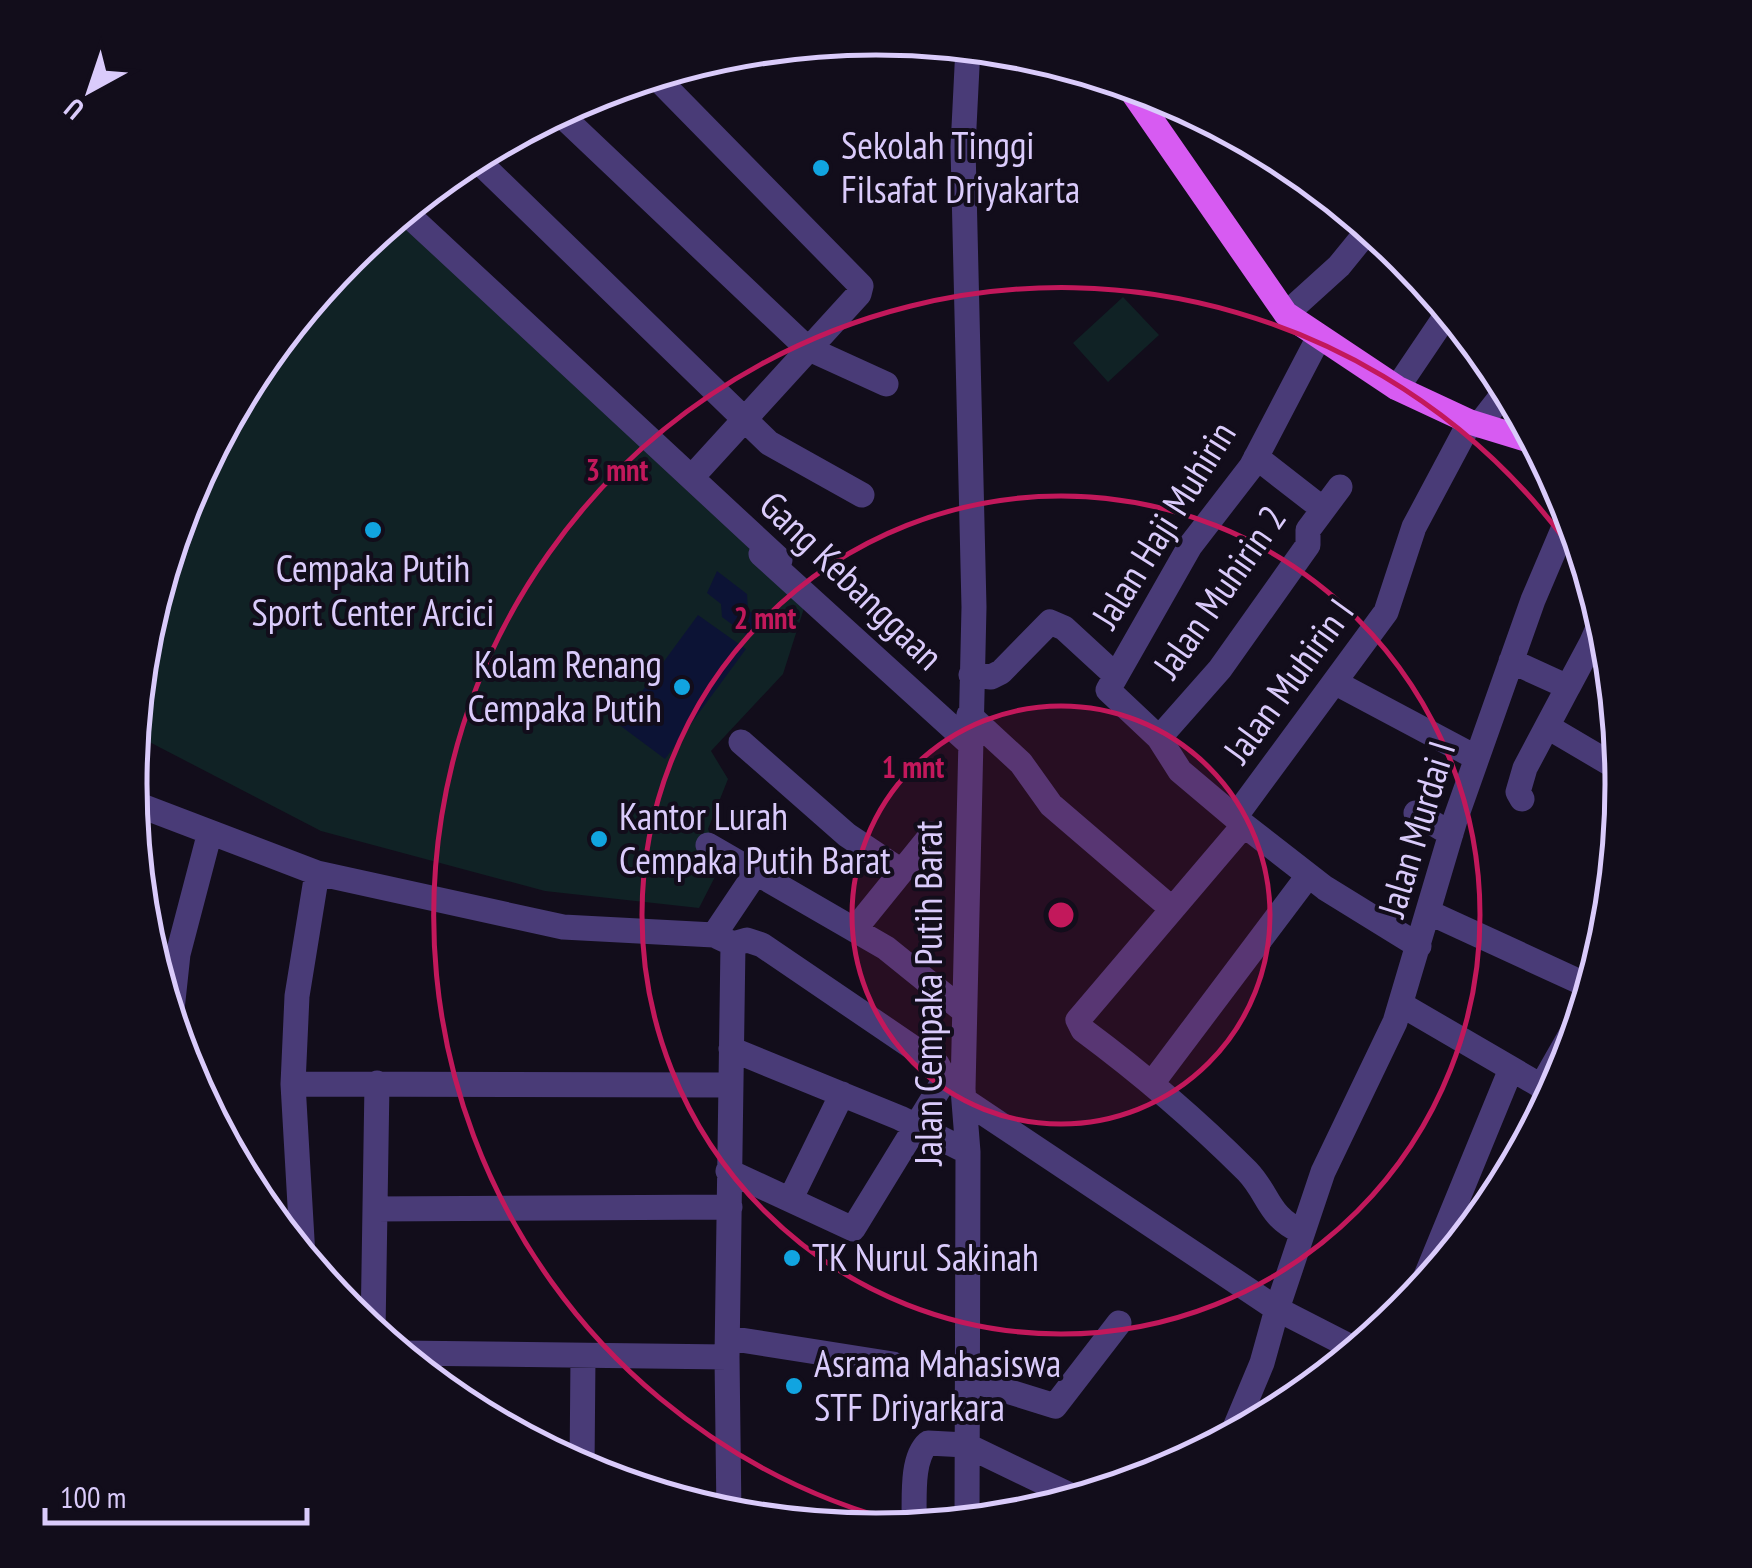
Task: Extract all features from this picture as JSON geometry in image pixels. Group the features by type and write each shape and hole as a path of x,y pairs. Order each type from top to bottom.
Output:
{"main road":[{"path":"1146,107 1286,314 1398,388 1475,423 1516,436"}],"street":[{"name":"Jalan Cempaka Putih Barat","path":"967,61 962,148 974,608 964,1011 958,1089 968,1152 967,1507"},
{"path":"666,87 859,278 859,294 692,477"},
{"path":"569,123 807,348 886,384"},
{"path":"486,169 743,418 787,454 862,495"},
{"path":"415,220 780,560"},
{"path":"1286,314 1339,266 1361,240"},
{"path":"1398,388 1441,324"},
{"name":"Jalan Haji Muhirin","path":"1159,738 1110,695 1114,674 1190,546 1256,457 1319,338"},
{"name":"Jalan Muhirin I","path":"1153,1082 1082,1030 1078,1020 1240,821 1386,612 1414,527 1475,423 1496,401"},
{"path":"1256,457 1323,510"},
{"name":"Jalan Muhirin 2","path":"1159,738 1220,669 1308,545 1308,530 1340,487"},
{"name":"Gang Kebanggaan","path":"728,512 727,519 744,539 968,742"},
{"name":"Jalan Murdai I","path":"1240,1415 1262,1362 1323,1172 1402,1005 1451,834 1511,661 1561,535"},
{"path":"971,676 1001,672 1050,622 1064,628 1114,674"},
{"path":"1522,799 1520,782 1568,687 1594,657"},
{"path":"1511,661 1568,687"},
{"path":"1336,683 1477,758"},
{"path":"969,715 1021,762 1050,804 1171,908"},
{"path":"1548,727 1604,760"},
{"path":"1159,738 1180,771 1308,876 1420,946"},
{"path":"741,742 847,835 902,872"},
{"path":"148,808 317,873 563,927 747,940 762,945 937,1064 958,1089 1276,1310 1344,1343"},
{"path":"1416,813 1451,834"},
{"path":"175,982 178,954 210,832"},
{"path":"855,929 932,834"},
{"path":"708,845 855,929 964,1011"},
{"path":"302,1233 294,1084 298,996 317,873"},
{"path":"729,1498 731,1049 724,939 755,874"},
{"path":"1302,1232 1276,1217 1250,1174 1153,1082 1308,876"},
{"path":"1428,912 1578,981"},
{"path":"1402,1005 1539,1086"},
{"path":"731,1049 968,1152"},
{"path":"1459,1222 1511,1069"},
{"path":"373,1311 377,1083"},
{"path":"294,1084 730,1086"},
{"path":"728,1171 853,1229 873,1190 916,1128 958,1089"},
{"path":"791,1198 842,1094"},
{"path":"375,1209 730,1207"},
{"path":"968,1379 1055,1406 1118,1323"},
{"path":"422,1354 583,1356 727,1347 893,1364"},
{"path":"582,1451 583,1356"},
{"path":"915,1511 920,1454 928,1443 966,1445 1058,1490"}],"shaded area":[{"path":"411,223 687,477 805,605 783,674 711,751 728,779 708,829 722,863 699,908 545,891 321,831 149,742 153,689 172,595 186,550 202,505 245,419 328,303"},
{"path":"1123,297 1159,335 1108,382 1073,343"}],"water":[{"path":"717,571 747,594 748,610 760,619 749,637 722,617 721,604 707,593"},
{"name":"Kolam Renang Cempaka Putih","path":"698,615 746,649 665,759 618,724"}],"place":[{"name":"Sekolah Tinggi Filsafat Driyakarta","path":"821,168"},
{"name":"Cempaka Putih Sport Center Arcici","path":"373,530"},
{"name":"Kolam Renang Cempaka Putih","path":"682,687"},
{"name":"Kantor Lurah Cempaka Putih Barat","path":"599,839"},
{"name":"TK Nurul Sakinah","path":"792,1258"},
{"name":"Asrama Mahasiswa STF Driyarkara","path":"794,1386"}]}
